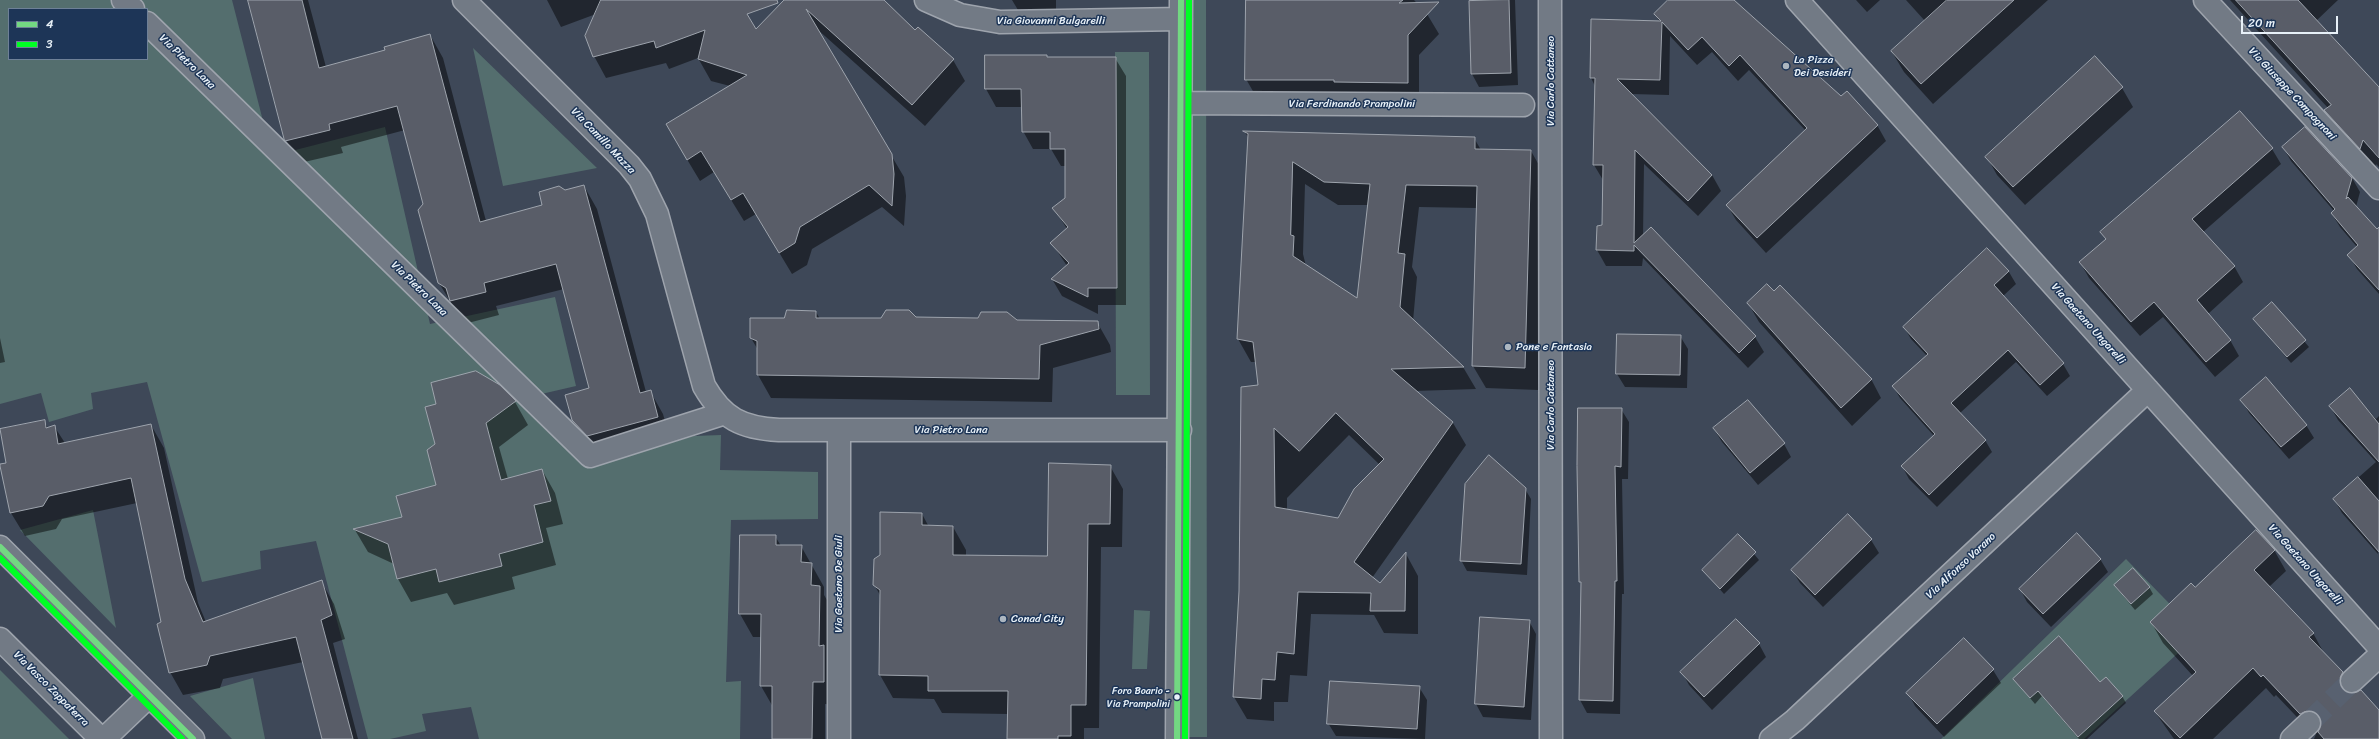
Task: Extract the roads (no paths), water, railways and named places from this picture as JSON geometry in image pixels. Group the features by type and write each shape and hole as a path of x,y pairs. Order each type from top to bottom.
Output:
{"street":[{"path":"124,0 132,8"},
{"name":"Via Camillo Mazza","path":"464,0 629,165 640,179 657,214 704,386"},
{"name":"Via Giovanni Bulgarelli","path":"926,0 960,15 1000,22 1181,10"},
{"name":"Via Carlo Cattaneo","path":"1550,0 1551,739"},
{"name":"Via Gaetano Ungarelli","path":"1797,0 2379,647"},
{"name":"Via Giuseppe Compagnoni","path":"2205,0 2379,188"},
{"path":"1176,739 1180,430 1181,10"},
{"name":"Via Pietro Lana","path":"148,24 590,456 725,413"},
{"name":"Via Ferdinando Prampolini","path":"1181,102 1523,105"},
{"name":"Via Pietro Lana","path":"704,386 713,402 725,413 740,424 757,429 1180,430"},
{"name":"Via Alfonso Varano","path":"1771,739 1795,720 2148,390"},
{"name":"Via Gaetano De Giuli","path":"839,430 839,739"},
{"path":"0,547 193,739"},
{"name":"Via Vasco Zappaterra","path":"0,639 101,739"},
{"path":"2352,681 2379,656"},
{"path":"104,739 149,696"},
{"path":"2292,739 2309,723"}],"tunnel":[{"path":"2309,723 2352,681"}],"place":[{"name":"La Pizza Dei Desideri","path":"1786,66"},
{"name":"Pane e Fantasia","path":"1508,347"},
{"name":"Conad City","path":"1003,619"},
{"name":"Foro Boario - Via Prampolini","path":"1177,697"}]}
